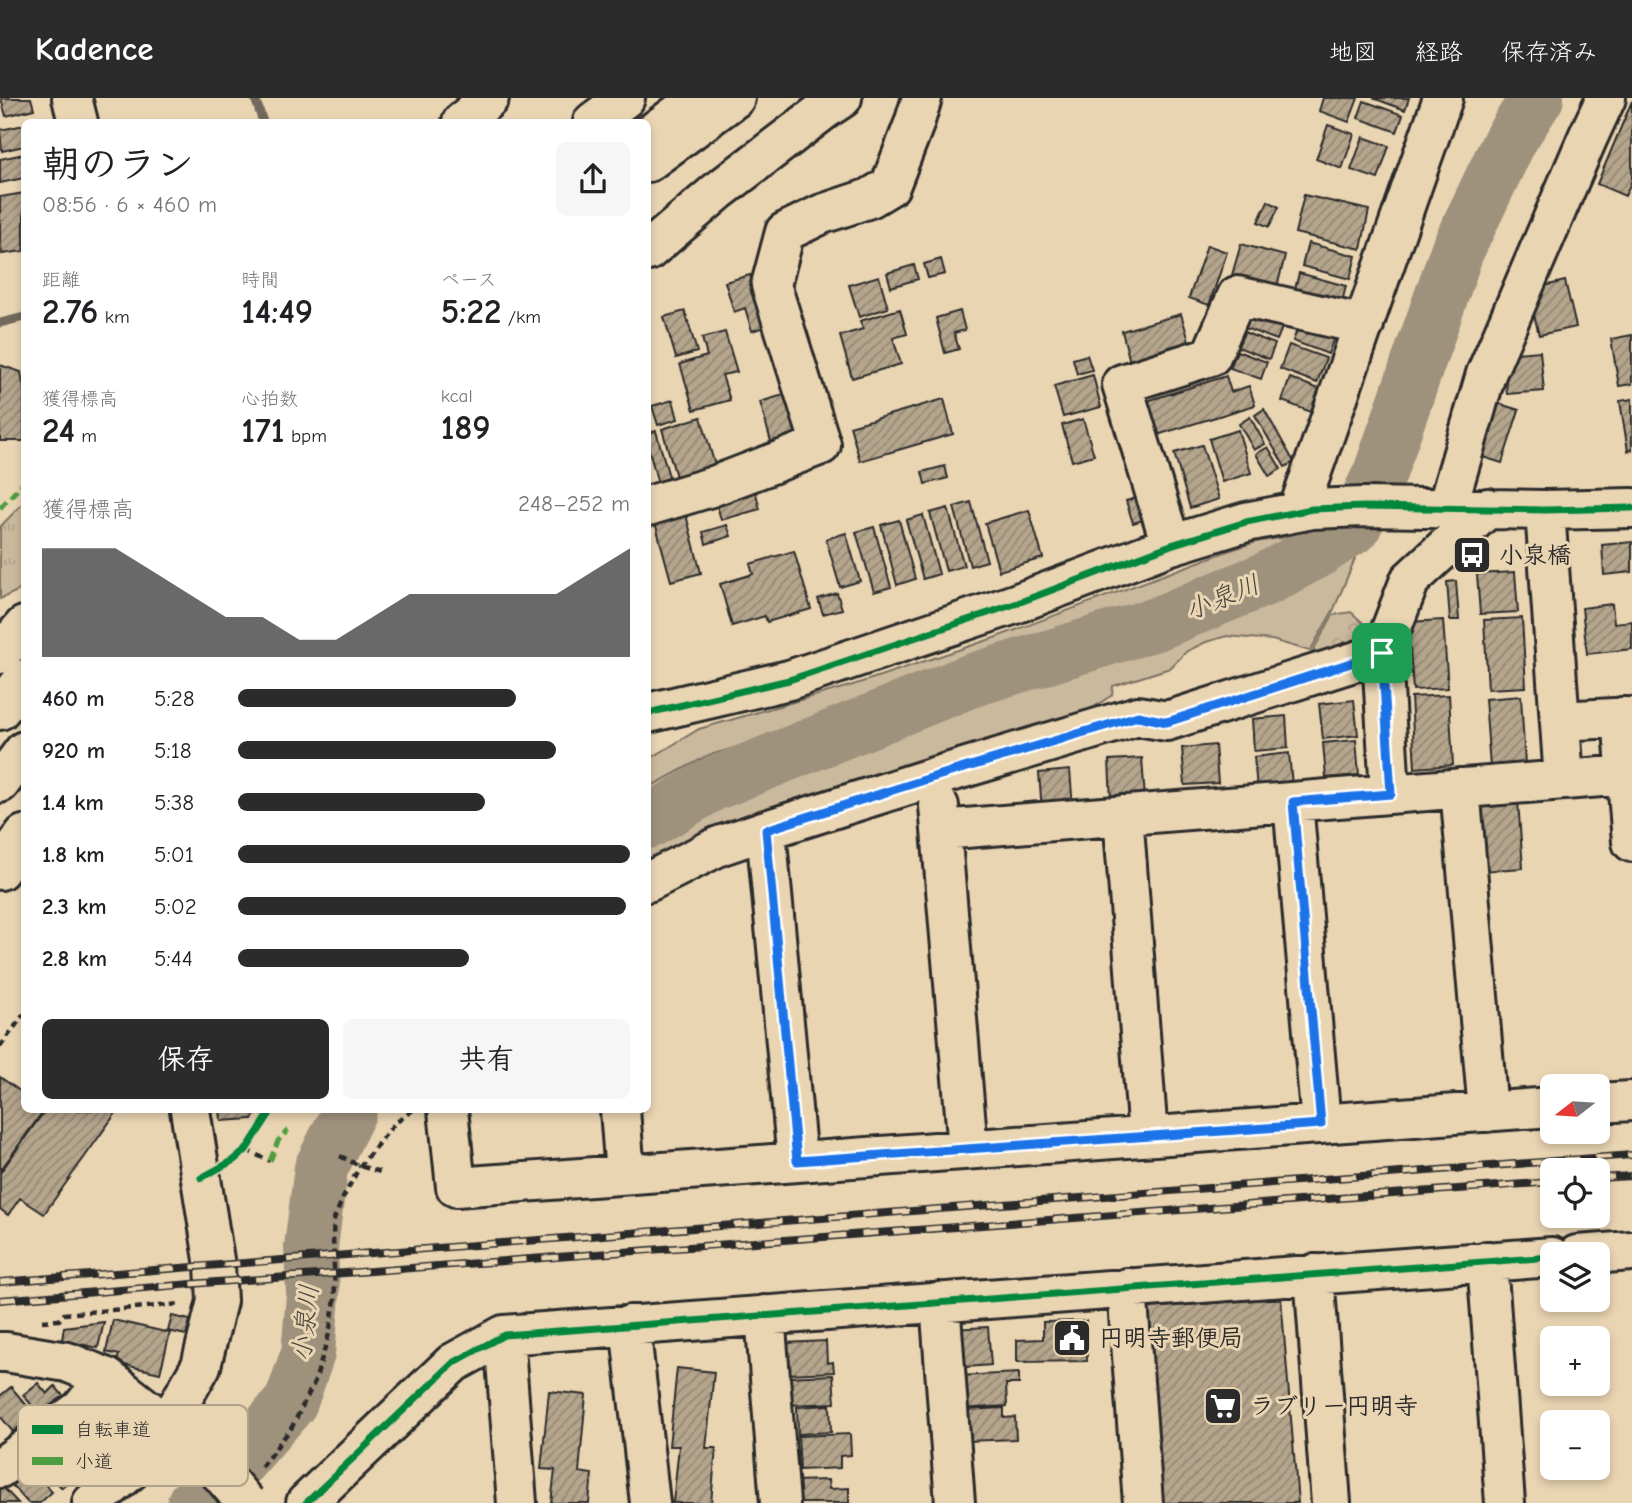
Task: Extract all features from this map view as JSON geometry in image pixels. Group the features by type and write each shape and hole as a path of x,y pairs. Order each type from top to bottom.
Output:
{"main road":[{"path":"72,98 77,119"},
{"path":"465,119 489,98"},
{"path":"597,119 625,98"},
{"path":"651,134 699,98"},
{"path":"651,160 735,98"},
{"path":"651,248 729,183 842,98"},
{"path":"651,505 711,487 821,445 772,285 785,232 822,214 870,198 890,186 922,98"},
{"path":"1305,510 1364,325 1443,98"},
{"path":"1435,508 1486,374 1606,98"},
{"path":"1171,545 1122,384 1211,356 1237,296 1364,325"},
{"path":"651,712 789,680 1014,604 1171,545 1245,522 1305,510 1363,507 1545,510 1632,508"},
{"path":"1391,794 1382,653 1410,580 1488,508"},
{"path":"1545,510 1564,780"},
{"path":"0,654 21,630"},
{"path":"651,880 719,846 937,776 1138,716 1167,722 1382,653"},
{"path":"0,670 21,661"},
{"path":"0,710 21,684"},
{"path":"1560,721 1627,717 1626,775 1632,842"},
{"path":"0,783 21,755"},
{"path":"941,830 1626,775"},
{"path":"937,776 968,1149"},
{"path":"1461,788 1488,1112"},
{"path":"1293,802 1321,1124"},
{"path":"1123,815 1148,1136"},
{"path":"766,830 797,1161"},
{"path":"0,870 21,839"},
{"path":"1610,1102 1632,1101"},
{"path":"447,1113 456,1187 1540,1108"},
{"path":"185,1405 201,1366 217,1301 215,1266 190,1113"},
{"path":"620,1113 625,1174"},
{"path":"1610,1253 1632,1251"},
{"path":"306,1503 453,1363 504,1335 1540,1258"},
{"path":"1487,1261 1505,1503"},
{"path":"1314,1274 1331,1503"},
{"path":"1127,1288 1130,1482"},
{"path":"940,1302 955,1503"},
{"path":"765,1315 780,1503"},
{"path":"630,1325 650,1503"},
{"path":"504,1335 517,1503"},
{"path":"0,1352 67,1362 107,1378 142,1405"},
{"path":"84,1405 107,1378"},
{"path":"0,1468 18,1455"},
{"path":"92,1503 112,1486"}],"path":[{"path":"0,1047 21,1018"},
{"path":"251,1488 292,1427 315,1381 329,1334 335,1300 334,1219 360,1166 394,1124 410,1113"},
{"path":"201,1178 234,1160 246,1150 252,1140"},
{"path":"246,1150 270,1161"},
{"path":"340,1156 380,1172"},
{"path":"35,1322 58,1320 64,1314 217,1301"}],"green space":[{"path":"21,505 21,589 0,599 0,527"},
{"path":"1286,537 1286,557 1160,605 1070,634 884,703 707,756 651,786 651,758 699,729 853,685 994,638 1256,542"},
{"path":"1351,547 1359,549 1334,609 1310,651 1272,640 1227,636 1206,642 1187,651 1170,668 1113,686 1112,695 1091,709 718,835 651,871 651,831 716,795 807,754 875,737 954,706 1184,629 1272,603 1323,575"},
{"path":"1351,612 1363,623 1362,640 1318,662 1311,654 1333,615"}],"building":[{"path":"31,98 34,109 6,116 1,99"},
{"path":"1323,98 1358,98 1349,122 1319,111"},
{"path":"1373,98 1409,98 1405,110"},
{"path":"1364,101 1403,115 1397,132 1358,118"},
{"path":"1632,101 1632,180 1625,196 1597,184"},
{"path":"1328,125 1354,134 1342,169 1316,159"},
{"path":"21,126 21,147 2,151 0,130"},
{"path":"1363,137 1389,146 1378,179 1351,170"},
{"path":"21,155 21,179 0,183 0,159"},
{"path":"21,194 21,251 2,254 0,197"},
{"path":"1304,195 1369,210 1361,249 1295,233"},
{"path":"1268,201 1279,207 1269,227 1258,222"},
{"path":"1308,243 1356,256 1350,279 1302,266"},
{"path":"1241,244 1285,256 1277,287 1232,275"},
{"path":"1207,245 1227,252 1209,305 1189,298"},
{"path":"941,259 945,274 928,278 924,264"},
{"path":"914,265 918,279 891,287 887,273"},
{"path":"1299,273 1346,286 1341,306 1294,293"},
{"path":"750,275 767,326 752,331 745,308 734,312 725,282"},
{"path":"879,276 888,308 859,317 849,285"},
{"path":"1565,281 1576,327 1539,335 1528,290"},
{"path":"900,309 907,334 893,338 901,364 852,378 840,336 863,329 860,321"},
{"path":"1249,310 1284,323 1277,340 1242,327"},
{"path":"685,311 697,352 676,358 664,317"},
{"path":"960,311 965,330 954,333 959,349 945,353 936,318"},
{"path":"1181,314 1190,344 1130,362 1122,331"},
{"path":"1299,324 1334,338 1328,354 1293,341"},
{"path":"1241,331 1275,344 1269,359 1235,346"},
{"path":"725,332 737,372 722,375 730,400 694,410 680,364 707,356 702,338"},
{"path":"1632,335 1632,384 1619,386 1611,339"},
{"path":"1289,345 1326,358 1317,383 1280,369"},
{"path":"1237,351 1267,362 1261,379 1230,368"},
{"path":"1540,351 1544,391 1507,394 1504,354"},
{"path":"1087,355 1092,370 1077,374 1073,359"},
{"path":"0,365 21,372 21,441 0,441"},
{"path":"1093,375 1101,407 1063,417 1054,386"},
{"path":"1226,376 1231,392 1249,386 1255,405 1157,435 1147,401"},
{"path":"1290,378 1319,389 1311,412 1282,401"},
{"path":"787,394 801,441 773,449 760,402"},
{"path":"944,399 953,434 860,461 850,426"},
{"path":"1632,399 1632,450 1628,451 1620,401"},
{"path":"673,400 678,419 658,425 652,406"},
{"path":"1487,400 1519,410 1502,463 1470,453"},
{"path":"1264,409 1294,462 1285,467 1255,415"},
{"path":"701,417 716,469 677,480 662,429"},
{"path":"1250,417 1265,444 1254,450 1239,424"},
{"path":"1083,419 1094,455 1072,461 1062,425"},
{"path":"1238,430 1251,473 1222,482 1209,439"},
{"path":"656,431 670,480 658,484 651,457 651,432"},
{"path":"1202,445 1219,499 1190,508 1174,453"},
{"path":"1268,447 1281,469 1269,476 1256,454"},
{"path":"945,466 948,478 925,484 922,472"},
{"path":"753,482 760,509 721,520 714,494"},
{"path":"1136,498 1143,520 1133,523 1126,501"},
{"path":"971,502 987,561 970,566 954,507"},
{"path":"684,507 701,573 671,581 653,515"},
{"path":"948,508 964,566 946,571 930,513"},
{"path":"1029,510 1043,558 999,571 985,523"},
{"path":"923,515 939,574 923,579 906,520"},
{"path":"899,520 915,579 897,585 881,525"},
{"path":"727,525 731,536 706,544 703,532"},
{"path":"874,527 891,587 874,592 856,532"},
{"path":"846,533 860,581 840,587 826,539"},
{"path":"1632,542 1632,572 1604,575 1602,545"},
{"path":"794,551 811,609 767,622 765,616 732,626 720,584 753,574 750,564"},
{"path":"1515,572 1518,612 1480,614 1477,574"},
{"path":"1456,581 1459,620 1450,620 1447,582"},
{"path":"837,593 842,609 823,614 818,599"},
{"path":"1612,604 1614,623 1632,621 1632,649 1587,654 1582,608"},
{"path":"1522,618 1526,687 1488,689 1484,620"},
{"path":"1443,620 1448,688 1413,690 1408,622"},
{"path":"1449,695 1453,765 1415,768 1411,697"},
{"path":"1521,696 1525,764 1490,767 1485,699"},
{"path":"1354,700 1358,735 1323,739 1319,704"},
{"path":"1286,716 1288,748 1254,751 1252,719"},
{"path":"1356,740 1359,775 1326,778 1323,743"},
{"path":"1215,745 1218,783 1185,785 1182,748"},
{"path":"1289,753 1292,785 1257,788 1254,757"},
{"path":"1142,758 1145,799 1111,801 1109,760"},
{"path":"1070,770 1073,808 1042,811 1039,773"},
{"path":"1518,801 1523,868 1482,871 1477,804"},
{"path":"0,1077 21,1092 21,1113 42,1113 0,1171"},
{"path":"43,1113 116,1113 44,1214 20,1198 8,1215 0,1209 0,1173"},
{"path":"220,1113 257,1113 252,1119 221,1121"},
{"name":"ラブリー円明寺","path":"1281,1298 1298,1503 1163,1503 1148,1308"},
{"path":"172,1316 190,1320 186,1335 168,1331"},
{"path":"113,1320 170,1333 160,1373 116,1363 119,1355 106,1352"},
{"path":"1086,1321 1087,1361 1017,1362 1017,1340 1043,1339 1043,1322"},
{"path":"104,1322 98,1348 62,1340 64,1327"},
{"path":"988,1327 991,1365 954,1368 951,1329"},
{"path":"826,1341 827,1363 833,1362 834,1372 786,1374 784,1343"},
{"path":"677,1368 714,1372 706,1448 716,1448 711,1503 673,1503 679,1446 669,1446"},
{"path":"1019,1373 1019,1384 1006,1384 1007,1406 959,1409 957,1376"},
{"path":"833,1375 835,1403 788,1405 786,1377"},
{"path":"38,1383 47,1394 55,1386 65,1398 57,1405 32,1405 23,1395"},
{"path":"11,1387 26,1405 18,1405 18,1428 13,1432 0,1416 0,1396"},
{"path":"549,1391 586,1395 579,1472 592,1474 589,1503 551,1503 555,1470 541,1469"},
{"path":"830,1405 831,1432 798,1434 797,1407"},
{"path":"1004,1408 1004,1418 1015,1417 1016,1439 967,1441 965,1410"},
{"path":"850,1434 851,1455 840,1456 840,1468 800,1470 798,1436"},
{"path":"18,1475 18,1486 46,1486 52,1492 40,1503 28,1503 10,1483"},
{"path":"828,1480 829,1489 849,1488 849,1503 793,1503 792,1481"},
{"path":"0,1484 18,1503 0,1503"}],"waterway":[{"path":"255,98 262,119"},
{"name":"小泉川","path":"651,820 711,785 970,681 1156,624 1268,578 1354,527 1380,473 1457,251 1510,140 1537,98"},
{"path":"0,323 21,318"},
{"name":"小泉川","path":"248,1451 291,1402 308,1353 313,1295 311,1247 321,1168 348,1113"},
{"name":"小泉川","path":"194,1503 213,1486"}],"railway":[{"path":"0,1282 1632,1155"},
{"path":"1610,1177 1632,1176"},
{"path":"0,1300 1540,1183"}],"marked path":[{"path":"0,508 21,485"},
{"path":"270,1161 278,1141 288,1130"}],"cycle path":[{"path":"651,712 789,680 1015,604 1171,545 1246,522 1312,509 1363,507 1545,510 1632,508"},
{"path":"201,1178 234,1160 246,1150 270,1113"},
{"path":"306,1503 453,1363 504,1335 1540,1258"}],"place":[{"name":"小泉橋","path":"1472,555"},
{"name":"円明寺郵便局","path":"1072,1338"},
{"name":"ラブリー円明寺","path":"1223,1406"}],"route":[{"path":"1382,653 1391,794 1293,802 1321,1124 797,1161 766,830 1138,716 1167,722 1382,653"}]}
